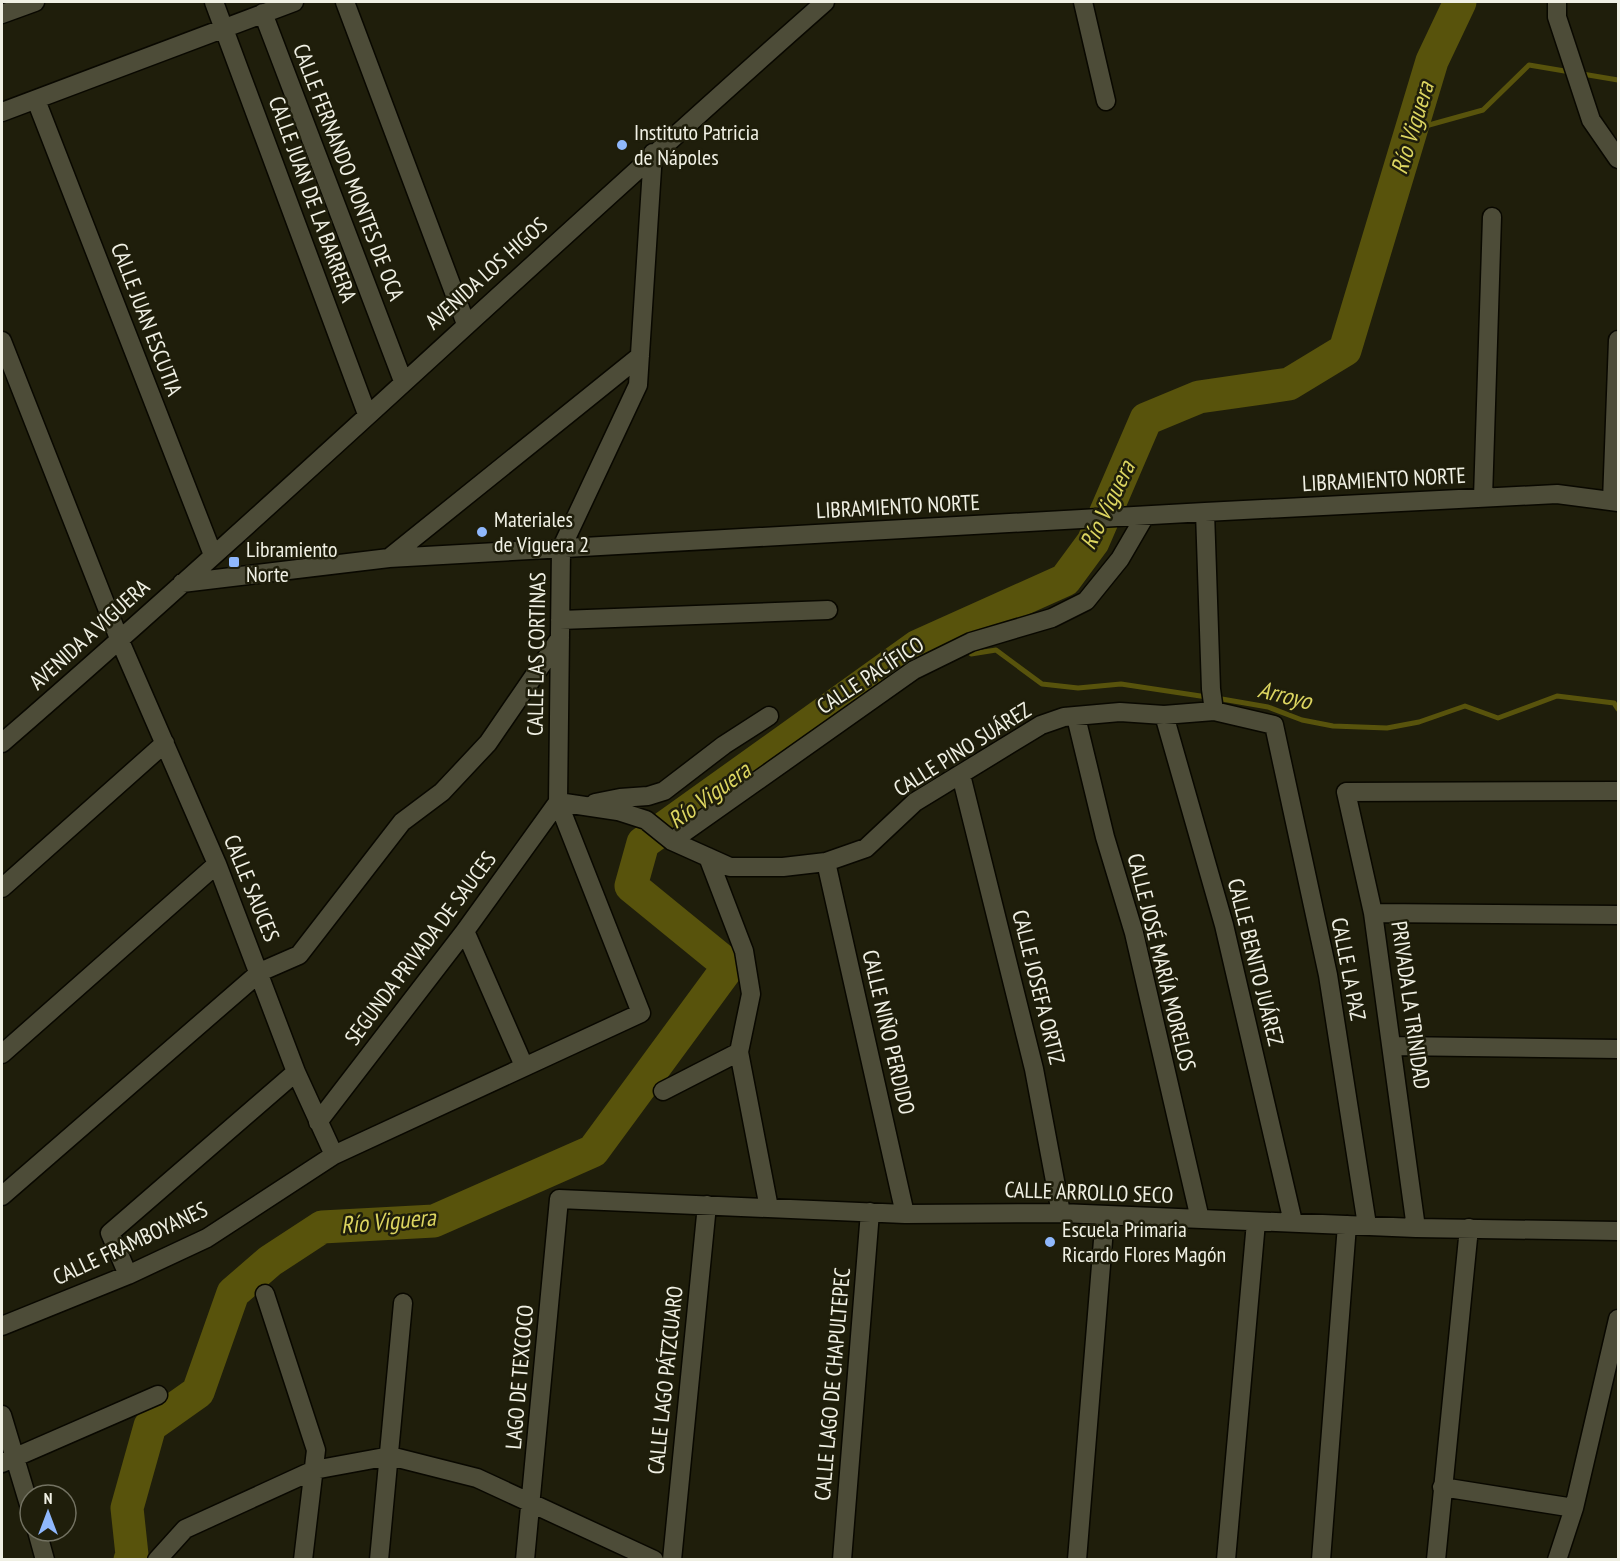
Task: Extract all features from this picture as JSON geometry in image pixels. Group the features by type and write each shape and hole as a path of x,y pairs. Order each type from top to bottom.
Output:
{"street":[{"path":"2,14 35,2"},
{"name":"CALLE JUAN DE LA BARRERA","path":"214,2 367,414"},
{"path":"2,112 294,2"},
{"path":"345,2 466,324"},
{"name":"AVENIDA LOS HIGOS","path":"182,583 653,153 825,2"},
{"path":"1083,2 1106,101"},
{"path":"1557,2 1557,17 1591,120 1618,159"},
{"name":"CALLE FERNANDO MONTES DE OCA","path":"263,13 403,381"},
{"name":"CALLE JUAN ESCUTIA","path":"36,100 213,555"},
{"name":"CALLE LAS CORTINAS","path":"641,1013 558,802 561,549 638,385 653,153"},
{"path":"1483,498 1492,217"},
{"path":"1615,502 1618,340"},
{"name":"CALLE SAUCES","path":"2,341 120,641 217,864 260,972 296,1072 334,1155"},
{"path":"389,558 640,356"},
{"name":"LIBRAMIENTO NORTE","path":"182,583 389,558 1557,494 1615,502"},
{"path":"1205,512 1213,701"},
{"name":"CALLE PACÍFICO","path":"672,841 914,670 964,645 1052,618 1086,601 1120,559 1145,516"},
{"name":"AVENIDA A VIGUERA","path":"2,743 120,641 182,583"},
{"path":"2,1196 260,972 299,955 402,822 442,792 488,743 560,629 828,610"},
{"name":"CALLE PINO SUÁREZ","path":"558,802 618,811 646,820 672,841 730,867 783,867 826,862 866,848 915,802 1041,725 1064,717 1120,712 1164,715 1213,701 1274,725"},
{"name":"CALLE BENITO JUÁREZ","path":"1164,715 1224,925 1293,1222"},
{"path":"584,806 620,798 648,796 664,791 724,744 769,716"},
{"name":"CALLE JOSÉ MARÍA MORELOS","path":"1076,717 1105,837 1134,933 1200,1220"},
{"name":"CALLE LA PAZ","path":"1274,725 1328,975 1367,1225"},
{"path":"2,888 165,743"},
{"name":"CALLE JOSEFA ORTIZ","path":"961,775 1034,1069 1061,1213"},
{"name":"PRIVADA LA TRINIDAD","path":"1416,1227 1373,913 1346,792 1618,791"},
{"name":"SEGUNDA PRIVADA DE SAUCES","path":"318,1122 465,931 558,802"},
{"path":"708,857 744,951 751,994 739,1052 770,1208"},
{"name":"CALLE NIÑO PERDIDO","path":"826,862 905,1214"},
{"path":"2,1054 217,864"},
{"path":"1373,913 1618,915"},
{"path":"465,931 524,1066"},
{"name":"CALLE FRAMBOYANES","path":"2,1326 129,1275 207,1238 334,1155 641,1013"},
{"path":"1393,1046 1618,1049"},
{"path":"663,1091 739,1052"},
{"path":"129,1275 110,1233 296,1072"},
{"name":"CALLE ARROLLO SECO","path":"559,1199 905,1214 1061,1213 1347,1225 1618,1231"},
{"name":"LAGO DE TEXCOCO","path":"525,1560 559,1199"},
{"name":"CALLE LAGO PÁTZCUARO","path":"672,1560 707,1205"},
{"name":"CALLE LAGO DE CHAPULTEPEC","path":"842,1560 870,1212"},
{"path":"1077,1560 1105,1216"},
{"path":"1226,1560 1256,1222"},
{"path":"1321,1560 1347,1225"},
{"path":"1436,1560 1469,1228"},
{"path":"265,1294 316,1450 303,1560"},
{"path":"379,1560 403,1303"},
{"path":"1557,1560 1574,1508 1612,1368 1618,1319"},
{"path":"8,1460 158,1395"},
{"path":"2,1415 8,1460 19,1483"},
{"path":"157,1560 185,1529 315,1470 390,1456 477,1478 532,1501 654,1560"},
{"path":"1442,1487 1574,1508"},
{"path":"40,1543 45,1560"}],"waterway":[{"name":"Río Viguera","path":"130,1560 132,1555 127,1508 150,1426 198,1392 233,1293 270,1261 322,1227 434,1221 593,1151 729,966 631,886 643,843 918,646 1065,580 1093,542 1146,419 1199,397 1289,384 1345,350 1432,61 1460,2"},
{"path":"1411,130 1483,110 1529,65 1618,80"},
{"name":"Arroyo","path":"956,631 971,654 996,650 1042,684 1078,688 1121,684 1207,697"},
{"name":"Arroyo","path":"1216,698 1268,707 1302,720 1333,726 1387,728 1419,722 1465,706 1498,718 1557,696 1614,703 1618,709"}],"place":[{"name":"Instituto Patricia de Nápoles","path":"622,145"},
{"name":"Materiales de Viguera 2","path":"482,532"},
{"name":"Libramiento Norte","path":"234,562"},
{"name":"Escuela Primaria Ricardo Flores Magón","path":"1050,1242"}]}
